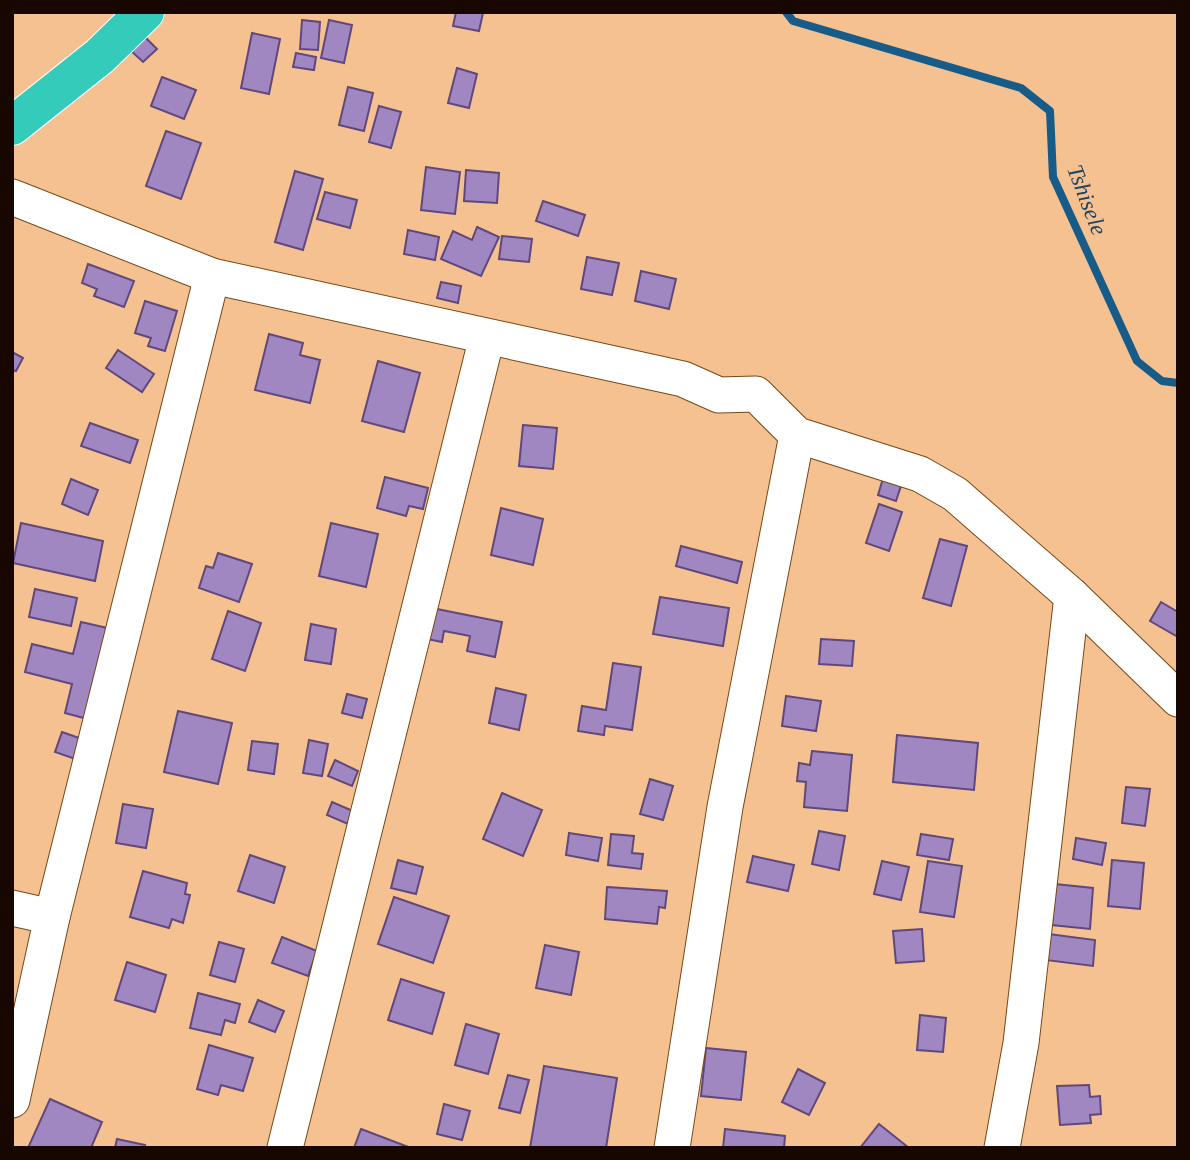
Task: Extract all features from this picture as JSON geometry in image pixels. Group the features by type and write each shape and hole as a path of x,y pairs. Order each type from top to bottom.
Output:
{"highway":[{"path":"12,125 100,56 145,12"}],"street":[{"path":"12,197 212,276 683,379 719,395 756,394 797,435 920,474 955,494 1072,596 1178,699"},
{"path":"12,1100 52,917 212,276"},
{"path":"285,1148 488,337"},
{"path":"672,1148 725,807 797,435"},
{"path":"1002,1148 1021,1043 1072,596"},
{"path":"12,908 52,917"}],"building":[{"path":"456,12 483,13 479,31 453,26"},
{"path":"302,20 320,22 318,50 300,49"},
{"path":"329,20 352,25 344,63 321,58"},
{"path":"252,33 280,39 269,94 241,88"},
{"path":"143,35 157,49 143,62 129,49"},
{"path":"296,53 316,57 314,70 293,67"},
{"path":"457,68 477,74 469,108 448,103"},
{"path":"162,77 196,90 184,119 151,106"},
{"path":"348,87 373,93 364,131 339,125"},
{"path":"379,106 401,112 391,148 369,142"},
{"path":"166,131 201,143 181,199 146,186"},
{"path":"426,167 460,172 455,214 421,210"},
{"path":"466,170 499,173 497,203 464,201"},
{"path":"295,171 323,179 303,250 275,242"},
{"path":"325,192 357,200 350,228 317,219"},
{"path":"543,201 585,215 578,236 536,221"},
{"path":"477,227 499,237 481,276 441,259 453,231 472,240"},
{"path":"408,230 439,237 435,260 404,254"},
{"path":"502,236 532,239 529,262 499,259"},
{"path":"587,257 619,263 612,295 581,289"},
{"path":"88,264 134,281 124,307 94,296 97,289 82,283"},
{"path":"641,271 676,279 669,309 635,301"},
{"path":"441,282 461,286 458,303 437,298"},
{"path":"145,301 177,311 165,351 148,346 151,338 135,333"},
{"path":"269,334 303,343 300,355 320,360 310,403 255,390"},
{"path":"118,350 154,374 142,392 106,368"},
{"path":"12,352 23,358 16,371 12,370"},
{"path":"378,361 420,373 404,432 362,421"},
{"path":"90,423 138,440 130,463 81,446"},
{"path":"523,425 557,428 553,469 519,466"},
{"path":"887,465 906,471 896,501 878,495"},
{"path":"385,477 428,488 423,509 409,506 406,516 377,508"},
{"path":"71,479 98,490 88,515 62,504"},
{"path":"879,504 902,512 889,551 866,543"},
{"path":"501,508 543,519 533,565 491,555"},
{"path":"21,523 103,541 95,581 13,563"},
{"path":"331,523 378,534 366,587 319,576"},
{"path":"940,539 967,546 951,606 923,598"},
{"path":"681,546 742,562 737,583 676,566"},
{"path":"218,553 252,564 239,602 199,588 206,566 213,568"},
{"path":"35,589 77,598 71,626 29,617"},
{"path":"660,597 729,608 723,646 653,634"},
{"path":"1161,602 1178,612 1178,637 1150,621"},
{"path":"432,608 502,622 495,657 467,651 470,636 444,631 442,642 427,639"},
{"path":"228,611 261,623 245,671 212,659"},
{"path":"81,622 112,629 91,720 65,713 72,684 25,672 32,644 73,654"},
{"path":"311,624 336,629 331,664 305,660"},
{"path":"821,639 854,641 852,666 819,664"},
{"path":"613,663 641,667 632,730 605,726 604,735 578,731 582,706 606,710"},
{"path":"496,688 526,695 519,730 489,723"},
{"path":"347,694 367,699 362,718 342,713"},
{"path":"786,696 821,701 816,731 782,726"},
{"path":"178,711 232,723 218,784 164,772"},
{"path":"62,732 88,741 81,761 55,752"},
{"path":"897,735 978,743 974,790 893,782"},
{"path":"309,740 328,744 322,776 303,773"},
{"path":"252,741 278,744 274,774 248,770"},
{"path":"812,751 852,755 847,811 804,807 806,782 797,781 799,763 810,765"},
{"path":"335,760 358,771 352,786 328,776"},
{"path":"650,779 673,786 663,820 640,814"},
{"path":"1126,787 1150,789 1145,826 1122,823"},
{"path":"502,793 542,810 523,856 483,839"},
{"path":"332,802 353,811 348,824 327,815"},
{"path":"123,804 153,809 146,848 116,843"},
{"path":"819,831 845,836 839,870 812,864"},
{"path":"569,833 602,838 598,861 566,855"},
{"path":"611,834 634,836 632,853 643,854 641,869 608,865"},
{"path":"921,834 953,839 949,860 917,855"},
{"path":"1076,838 1106,843 1102,865 1073,859"},
{"path":"250,855 285,867 274,903 238,891"},
{"path":"753,856 794,865 788,891 747,882"},
{"path":"398,860 423,867 416,894 391,888"},
{"path":"1112,860 1144,863 1140,909 1108,906"},
{"path":"882,861 909,867 901,900 874,894"},
{"path":"928,861 962,866 954,917 920,912"},
{"path":"143,871 187,883 185,894 190,895 183,923 172,919 169,928 130,917"},
{"path":"1055,884 1093,888 1090,929 1052,925"},
{"path":"607,887 667,891 665,908 659,907 657,924 605,919"},
{"path":"394,897 449,916 433,963 378,944"},
{"path":"922,929 924,961 896,963 893,931"},
{"path":"1041,933 1095,940 1093,966 1038,959"},
{"path":"282,937 317,951 308,976 272,963"},
{"path":"219,942 244,949 235,982 210,975"},
{"path":"545,945 579,952 571,995 536,988"},
{"path":"127,962 166,975 155,1012 115,1000"},
{"path":"401,979 444,993 432,1034 388,1020"},
{"path":"198,993 240,1004 235,1023 225,1020 221,1035 190,1028"},
{"path":"258,1000 284,1011 275,1032 249,1022"},
{"path":"920,1015 946,1018 943,1052 917,1050"},
{"path":"466,1024 499,1034 488,1074 455,1065"},
{"path":"209,1045 253,1058 243,1091 221,1085 218,1095 197,1089"},
{"path":"706,1048 746,1052 741,1100 701,1096"},
{"path":"544,1066 617,1078 606,1148 530,1148"},
{"path":"798,1069 825,1083 809,1115 782,1102"},
{"path":"508,1075 529,1080 520,1113 499,1108"},
{"path":"1089,1085 1090,1097 1100,1096 1101,1114 1090,1115 1091,1123 1060,1125 1057,1086"},
{"path":"50,1099 102,1122 91,1148 28,1148"},
{"path":"444,1104 470,1111 462,1140 437,1134"},
{"path":"879,1124 909,1148 860,1148"},
{"path":"361,1129 411,1148 354,1148"},
{"path":"725,1129 785,1136 784,1148 723,1148"},
{"path":"117,1139 145,1145 144,1148 115,1148"}],"waterway":[{"name":"Tshisele","path":"786,12 793,21 1021,88 1050,111 1053,177 1137,361 1162,381 1178,383"}]}
